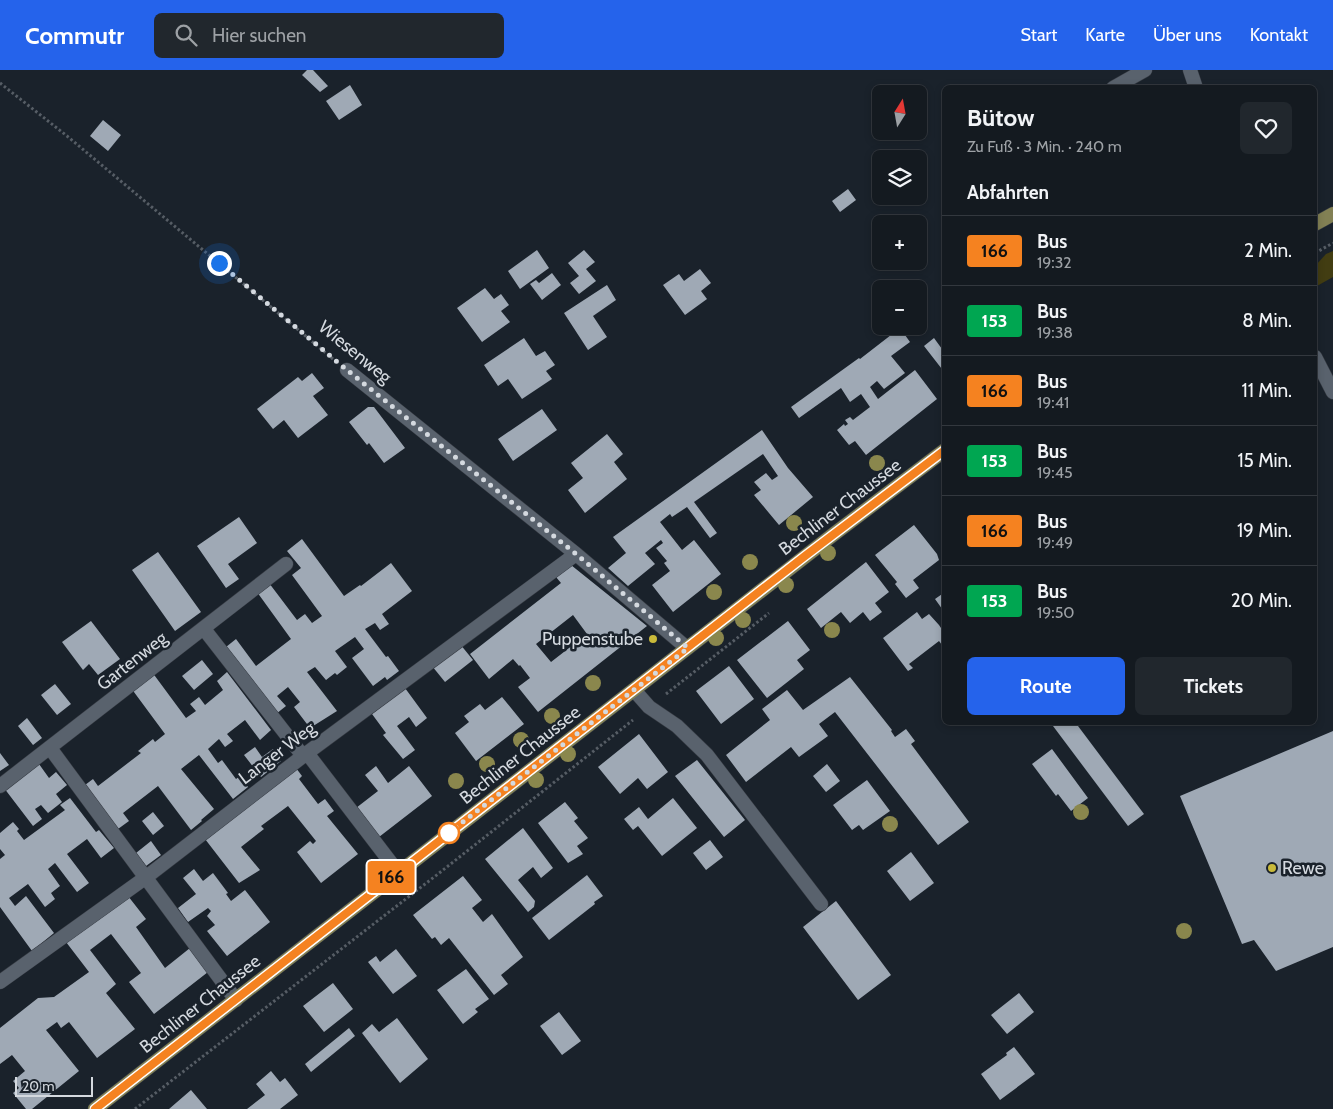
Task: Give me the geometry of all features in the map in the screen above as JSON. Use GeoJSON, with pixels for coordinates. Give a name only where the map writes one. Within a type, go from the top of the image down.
{"type":"FeatureCollection","features":[{"type":"Feature","properties":{"kind":"main road"},"geometry":{"type":"LineString","coordinates":[[1317,223],[1333,214]]}},
{"type":"Feature","properties":{"kind":"main road","name":"Bechliner Chaussee"},"geometry":{"type":"LineString","coordinates":[[95,1109],[398,872],[942,452]]}},
{"type":"Feature","properties":{"kind":"street"},"geometry":{"type":"LineString","coordinates":[[1118,85],[1145,70]]}},
{"type":"Feature","properties":{"kind":"street"},"geometry":{"type":"LineString","coordinates":[[1190,70],[1195,85]]}},
{"type":"Feature","properties":{"kind":"street"},"geometry":{"type":"LineString","coordinates":[[1317,361],[1333,392]]}},
{"type":"Feature","properties":{"kind":"street","name":"Wiesenweg"},"geometry":{"type":"LineString","coordinates":[[347,370],[576,554],[688,648]]}},
{"type":"Feature","properties":{"kind":"street","name":"Langer Weg"},"geometry":{"type":"LineString","coordinates":[[0,982],[145,878],[305,755],[576,554]]}},
{"type":"Feature","properties":{"kind":"street","name":"Gartenweg"},"geometry":{"type":"LineString","coordinates":[[0,786],[286,564]]}},
{"type":"Feature","properties":{"kind":"street"},"geometry":{"type":"LineString","coordinates":[[204,629],[398,872]]}},
{"type":"Feature","properties":{"kind":"street"},"geometry":{"type":"LineString","coordinates":[[634,690],[649,707],[677,726],[707,756],[821,904]]}},
{"type":"Feature","properties":{"kind":"street"},"geometry":{"type":"LineString","coordinates":[[50,748],[236,1000]]}},
{"type":"Feature","properties":{"kind":"path","name":"Wiesenweg"},"geometry":{"type":"LineString","coordinates":[[0,83],[67,136],[347,370]]}},
{"type":"Feature","properties":{"kind":"path"},"geometry":{"type":"LineString","coordinates":[[1317,252],[1333,243]]}},
{"type":"Feature","properties":{"kind":"path"},"geometry":{"type":"LineString","coordinates":[[135,1109],[438,874],[776,607]]}},
{"type":"Feature","properties":{"kind":"shaded area"},"geometry":{"type":"Polygon","coordinates":[[[1333,251],[1333,277],[1317,286],[1317,264],[1326,254],[1333,251]]]}},
{"type":"Feature","properties":{"kind":"building"},"geometry":{"type":"Polygon","coordinates":[[[307,70],[313,70],[328,86],[320,92],[302,75],[307,70]]]}},
{"type":"Feature","properties":{"kind":"building"},"geometry":{"type":"Polygon","coordinates":[[[350,85],[362,105],[339,120],[326,101],[350,85]]]}},
{"type":"Feature","properties":{"kind":"building"},"geometry":{"type":"Polygon","coordinates":[[[103,120],[121,135],[108,151],[90,136],[103,120]]]}},
{"type":"Feature","properties":{"kind":"building"},"geometry":{"type":"Polygon","coordinates":[[[848,189],[856,200],[840,212],[832,201],[848,189]]]}},
{"type":"Feature","properties":{"kind":"building"},"geometry":{"type":"Polygon","coordinates":[[[537,250],[549,268],[520,289],[508,271],[537,250]]]}},
{"type":"Feature","properties":{"kind":"building"},"geometry":{"type":"Polygon","coordinates":[[[584,250],[595,262],[586,269],[596,281],[579,294],[570,283],[579,276],[568,263],[584,250]]]}},
{"type":"Feature","properties":{"kind":"building"},"geometry":{"type":"Polygon","coordinates":[[[700,269],[711,283],[701,291],[707,299],[685,315],[663,285],[679,274],[684,281],[700,269]]]}},
{"type":"Feature","properties":{"kind":"building"},"geometry":{"type":"Polygon","coordinates":[[[552,273],[561,285],[542,300],[530,284],[536,280],[539,283],[552,273]]]}},
{"type":"Feature","properties":{"kind":"building"},"geometry":{"type":"Polygon","coordinates":[[[607,285],[616,300],[593,316],[607,337],[588,350],[564,313],[607,285]]]}},
{"type":"Feature","properties":{"kind":"building"},"geometry":{"type":"Polygon","coordinates":[[[485,288],[494,299],[501,294],[509,305],[501,311],[510,322],[482,342],[457,308],[485,288]]]}},
{"type":"Feature","properties":{"kind":"building"},"geometry":{"type":"Polygon","coordinates":[[[891,335],[905,335],[910,342],[891,356],[905,373],[884,389],[877,381],[870,387],[878,399],[915,370],[937,399],[866,455],[855,441],[849,445],[837,430],[844,424],[845,426],[848,424],[845,420],[850,417],[853,420],[870,407],[861,394],[850,402],[841,388],[799,418],[791,407],[891,335]]]}},
{"type":"Feature","properties":{"kind":"building"},"geometry":{"type":"Polygon","coordinates":[[[524,338],[536,356],[545,351],[555,365],[546,371],[552,379],[522,399],[508,379],[498,386],[484,365],[524,338]]]}},
{"type":"Feature","properties":{"kind":"building"},"geometry":{"type":"Polygon","coordinates":[[[934,338],[942,349],[942,369],[924,346],[934,338]]]}},
{"type":"Feature","properties":{"kind":"building"},"geometry":{"type":"Polygon","coordinates":[[[312,373],[324,388],[313,396],[328,415],[298,438],[284,420],[273,429],[257,409],[298,377],[302,381],[312,373]]]}},
{"type":"Feature","properties":{"kind":"building"},"geometry":{"type":"Polygon","coordinates":[[[368,407],[374,407],[405,448],[384,463],[369,443],[367,445],[349,422],[368,407]]]}},
{"type":"Feature","properties":{"kind":"building"},"geometry":{"type":"Polygon","coordinates":[[[542,409],[557,430],[513,461],[498,439],[542,409]]]}},
{"type":"Feature","properties":{"kind":"building"},"geometry":{"type":"Polygon","coordinates":[[[762,430],[788,468],[813,497],[779,525],[754,495],[761,490],[754,482],[766,473],[772,480],[778,476],[763,454],[694,502],[717,533],[710,538],[687,507],[672,517],[670,514],[660,522],[682,550],[694,540],[721,574],[673,612],[652,585],[670,571],[664,563],[667,561],[656,548],[663,543],[661,540],[645,553],[655,564],[628,586],[608,568],[626,553],[613,537],[762,430]]]}},
{"type":"Feature","properties":{"kind":"building"},"geometry":{"type":"Polygon","coordinates":[[[607,434],[623,454],[614,462],[627,479],[585,513],[568,490],[583,478],[571,463],[607,434]]]}},
{"type":"Feature","properties":{"kind":"building"},"geometry":{"type":"Polygon","coordinates":[[[239,517],[257,543],[228,564],[239,579],[226,588],[197,546],[239,517]]]}},
{"type":"Feature","properties":{"kind":"building"},"geometry":{"type":"Polygon","coordinates":[[[914,525],[937,554],[939,560],[913,580],[919,588],[906,598],[895,584],[897,582],[875,555],[914,525]]]}},
{"type":"Feature","properties":{"kind":"building"},"geometry":{"type":"Polygon","coordinates":[[[302,539],[344,596],[361,586],[391,563],[412,591],[382,614],[389,624],[380,630],[375,623],[365,629],[399,671],[387,680],[385,677],[373,686],[352,658],[364,649],[355,637],[335,651],[347,667],[337,675],[335,673],[326,680],[315,667],[307,672],[337,711],[310,728],[294,707],[300,702],[288,687],[277,696],[286,706],[276,714],[226,647],[236,639],[256,666],[291,639],[257,592],[269,583],[297,620],[305,614],[312,623],[322,616],[292,575],[301,568],[287,551],[302,539]]]}},
{"type":"Feature","properties":{"kind":"building"},"geometry":{"type":"Polygon","coordinates":[[[158,552],[201,612],[175,631],[132,570],[158,552]]]}},
{"type":"Feature","properties":{"kind":"building"},"geometry":{"type":"Polygon","coordinates":[[[866,562],[889,592],[875,603],[882,612],[870,621],[863,612],[850,623],[841,612],[821,628],[807,609],[866,562]]]}},
{"type":"Feature","properties":{"kind":"building"},"geometry":{"type":"Polygon","coordinates":[[[571,565],[647,626],[538,712],[518,687],[530,678],[513,659],[489,679],[470,654],[561,583],[556,577],[571,565]],[[573,615],[536,644],[551,662],[587,634],[573,615]]]}},
{"type":"Feature","properties":{"kind":"building"},"geometry":{"type":"Polygon","coordinates":[[[942,594],[942,609],[935,599],[942,594]]]}},
{"type":"Feature","properties":{"kind":"building"},"geometry":{"type":"Polygon","coordinates":[[[917,612],[922,619],[929,614],[942,630],[942,645],[939,641],[909,664],[913,668],[908,671],[883,638],[917,612]]]}},
{"type":"Feature","properties":{"kind":"building"},"geometry":{"type":"Polygon","coordinates":[[[91,621],[120,659],[98,675],[89,664],[83,670],[62,642],[91,621]]]}},
{"type":"Feature","properties":{"kind":"building"},"geometry":{"type":"Polygon","coordinates":[[[788,621],[810,650],[797,660],[804,669],[767,698],[737,660],[788,621]]]}},
{"type":"Feature","properties":{"kind":"building"},"geometry":{"type":"Polygon","coordinates":[[[460,644],[473,660],[445,682],[432,666],[460,644]]]}},
{"type":"Feature","properties":{"kind":"building"},"geometry":{"type":"Polygon","coordinates":[[[202,660],[213,674],[194,690],[182,676],[202,660]]]}},
{"type":"Feature","properties":{"kind":"building"},"geometry":{"type":"Polygon","coordinates":[[[729,666],[754,699],[721,724],[696,691],[729,666]]]}},
{"type":"Feature","properties":{"kind":"building"},"geometry":{"type":"Polygon","coordinates":[[[152,672],[186,718],[196,711],[190,704],[199,697],[205,705],[223,690],[217,681],[227,672],[271,730],[260,740],[245,720],[227,734],[233,741],[225,747],[219,739],[208,749],[218,763],[222,760],[236,779],[240,776],[248,787],[233,799],[199,755],[181,769],[214,809],[191,830],[158,786],[123,813],[129,821],[118,829],[85,785],[93,779],[98,786],[141,753],[138,751],[153,739],[155,742],[165,734],[131,688],[152,672]]]}},
{"type":"Feature","properties":{"kind":"building"},"geometry":{"type":"Polygon","coordinates":[[[850,677],[892,730],[895,737],[906,729],[915,741],[911,744],[969,822],[938,845],[835,712],[819,724],[828,736],[799,757],[791,747],[746,782],[726,755],[770,720],[762,709],[787,690],[803,710],[850,677]]]}},
{"type":"Feature","properties":{"kind":"building"},"geometry":{"type":"Polygon","coordinates":[[[55,684],[71,704],[57,715],[41,695],[55,684]]]}},
{"type":"Feature","properties":{"kind":"building"},"geometry":{"type":"Polygon","coordinates":[[[405,688],[427,718],[416,727],[409,717],[397,726],[415,750],[403,759],[383,735],[386,733],[372,714],[405,688]]]}},
{"type":"Feature","properties":{"kind":"building"},"geometry":{"type":"Polygon","coordinates":[[[502,697],[524,724],[476,761],[455,733],[469,722],[464,716],[480,704],[485,710],[502,697]]]}},
{"type":"Feature","properties":{"kind":"building"},"geometry":{"type":"Polygon","coordinates":[[[27,718],[42,738],[33,745],[18,726],[27,718]]]}},
{"type":"Feature","properties":{"kind":"building"},"geometry":{"type":"Polygon","coordinates":[[[1052,725],[1077,725],[1144,814],[1128,826],[1052,725]]]}},
{"type":"Feature","properties":{"kind":"building","name":"Rewe"},"geometry":{"type":"Polygon","coordinates":[[[1333,731],[1333,947],[1276,971],[1254,940],[1242,944],[1180,796],[1333,731]]]}},
{"type":"Feature","properties":{"kind":"building"},"geometry":{"type":"Polygon","coordinates":[[[639,734],[668,772],[647,789],[638,778],[620,794],[598,767],[639,734]]]}},
{"type":"Feature","properties":{"kind":"building"},"geometry":{"type":"Polygon","coordinates":[[[255,747],[262,757],[273,749],[281,761],[261,777],[244,755],[255,747]]]}},
{"type":"Feature","properties":{"kind":"building"},"geometry":{"type":"Polygon","coordinates":[[[1052,749],[1088,798],[1071,811],[1058,794],[1056,796],[1032,764],[1052,749]]]}},
{"type":"Feature","properties":{"kind":"building"},"geometry":{"type":"Polygon","coordinates":[[[0,753],[9,765],[0,771],[0,753]]]}},
{"type":"Feature","properties":{"kind":"building"},"geometry":{"type":"Polygon","coordinates":[[[697,760],[745,820],[724,837],[675,776],[697,760]]]}},
{"type":"Feature","properties":{"kind":"building"},"geometry":{"type":"Polygon","coordinates":[[[39,764],[49,778],[56,772],[67,785],[56,794],[62,802],[48,813],[41,805],[35,809],[42,819],[33,826],[4,788],[39,764]]]}},
{"type":"Feature","properties":{"kind":"building"},"geometry":{"type":"Polygon","coordinates":[[[827,764],[840,781],[826,792],[813,776],[827,764]]]}},
{"type":"Feature","properties":{"kind":"building"},"geometry":{"type":"Polygon","coordinates":[[[376,766],[388,783],[409,766],[432,796],[379,837],[356,808],[378,791],[365,775],[376,766]]]}},
{"type":"Feature","properties":{"kind":"building"},"geometry":{"type":"Polygon","coordinates":[[[296,768],[302,776],[299,779],[318,804],[325,799],[334,811],[327,816],[358,854],[321,883],[297,852],[310,841],[313,844],[316,841],[288,806],[261,826],[264,829],[241,847],[260,870],[239,883],[205,839],[296,768]]]}},
{"type":"Feature","properties":{"kind":"building"},"geometry":{"type":"Polygon","coordinates":[[[867,780],[890,811],[863,830],[859,825],[852,830],[833,805],[867,780]]]}},
{"type":"Feature","properties":{"kind":"building"},"geometry":{"type":"Polygon","coordinates":[[[70,798],[96,832],[99,830],[114,848],[101,858],[87,839],[67,854],[89,883],[77,892],[55,863],[48,869],[60,886],[51,893],[55,899],[45,907],[28,884],[9,898],[15,906],[26,896],[54,933],[32,951],[0,907],[0,859],[5,855],[0,849],[0,833],[13,822],[24,840],[65,810],[60,805],[70,798]]]}},
{"type":"Feature","properties":{"kind":"building"},"geometry":{"type":"Polygon","coordinates":[[[673,798],[697,828],[662,856],[638,826],[633,830],[624,819],[639,807],[648,819],[673,798]]]}},
{"type":"Feature","properties":{"kind":"building"},"geometry":{"type":"Polygon","coordinates":[[[565,802],[578,818],[574,821],[588,838],[577,846],[583,854],[568,863],[538,823],[565,802]]]}},
{"type":"Feature","properties":{"kind":"building"},"geometry":{"type":"Polygon","coordinates":[[[153,812],[164,826],[153,835],[142,821],[153,812]]]}},
{"type":"Feature","properties":{"kind":"building"},"geometry":{"type":"Polygon","coordinates":[[[523,828],[553,868],[541,878],[533,867],[518,880],[535,901],[534,907],[528,912],[485,859],[523,828]]]}},
{"type":"Feature","properties":{"kind":"building"},"geometry":{"type":"Polygon","coordinates":[[[710,840],[723,857],[706,870],[693,853],[710,840]]]}},
{"type":"Feature","properties":{"kind":"building"},"geometry":{"type":"Polygon","coordinates":[[[151,841],[161,855],[146,866],[136,853],[151,841]]]}},
{"type":"Feature","properties":{"kind":"building"},"geometry":{"type":"Polygon","coordinates":[[[911,852],[934,883],[910,901],[887,871],[911,852]]]}},
{"type":"Feature","properties":{"kind":"building"},"geometry":{"type":"Polygon","coordinates":[[[194,869],[203,881],[213,873],[228,893],[226,894],[231,901],[245,890],[270,922],[227,956],[207,931],[215,925],[207,916],[211,911],[208,908],[188,922],[178,908],[196,894],[183,878],[194,869]]]}},
{"type":"Feature","properties":{"kind":"building"},"geometry":{"type":"Polygon","coordinates":[[[587,875],[603,896],[549,940],[532,918],[587,875]]]}},
{"type":"Feature","properties":{"kind":"building"},"geometry":{"type":"Polygon","coordinates":[[[463,876],[482,900],[472,908],[483,922],[492,914],[523,957],[501,975],[508,984],[494,995],[449,938],[441,945],[435,937],[432,939],[413,915],[463,876]]]}},
{"type":"Feature","properties":{"kind":"building"},"geometry":{"type":"Polygon","coordinates":[[[128,896],[146,919],[136,927],[165,968],[190,948],[208,972],[154,1014],[129,982],[141,973],[111,934],[90,950],[116,984],[106,993],[135,1029],[97,1058],[69,1022],[61,1028],[57,1022],[46,1030],[79,1071],[32,1109],[26,1109],[13,1093],[19,1088],[13,1081],[25,1071],[12,1055],[0,1064],[0,1028],[38,998],[54,997],[89,972],[66,942],[128,896]]]}},
{"type":"Feature","properties":{"kind":"building"},"geometry":{"type":"Polygon","coordinates":[[[836,901],[891,975],[858,1000],[803,927],[836,901]]]}},
{"type":"Feature","properties":{"kind":"building"},"geometry":{"type":"Polygon","coordinates":[[[396,949],[417,976],[393,994],[368,962],[376,956],[380,962],[396,949]]]}},
{"type":"Feature","properties":{"kind":"building"},"geometry":{"type":"Polygon","coordinates":[[[466,969],[489,999],[475,1009],[478,1012],[463,1024],[437,990],[466,969]]]}},
{"type":"Feature","properties":{"kind":"building"},"geometry":{"type":"Polygon","coordinates":[[[333,983],[353,1009],[324,1032],[303,1006],[333,983]]]}},
{"type":"Feature","properties":{"kind":"building"},"geometry":{"type":"Polygon","coordinates":[[[1019,993],[1034,1012],[1007,1034],[991,1015],[1019,993]]]}},
{"type":"Feature","properties":{"kind":"building"},"geometry":{"type":"Polygon","coordinates":[[[559,1012],[581,1041],[562,1055],[540,1026],[559,1012]]]}},
{"type":"Feature","properties":{"kind":"building"},"geometry":{"type":"Polygon","coordinates":[[[397,1018],[428,1059],[400,1083],[362,1033],[372,1024],[379,1032],[397,1018]]]}},
{"type":"Feature","properties":{"kind":"building"},"geometry":{"type":"Polygon","coordinates":[[[349,1028],[355,1036],[311,1072],[305,1064],[349,1028]]]}},
{"type":"Feature","properties":{"kind":"building"},"geometry":{"type":"Polygon","coordinates":[[[1014,1047],[1035,1074],[1000,1100],[981,1074],[1007,1055],[1006,1053],[1014,1047]]]}},
{"type":"Feature","properties":{"kind":"building"},"geometry":{"type":"Polygon","coordinates":[[[271,1071],[280,1082],[285,1078],[298,1095],[280,1109],[247,1109],[265,1095],[256,1084],[271,1071]]]}},
{"type":"Feature","properties":{"kind":"building"},"geometry":{"type":"Polygon","coordinates":[[[191,1090],[207,1109],[169,1109],[191,1090]]]}},
{"type":"Feature","properties":{"kind":"bus line","name":"166"},"geometry":{"type":"LineString","coordinates":[[95,1109],[805,556],[942,452]]}},
{"type":"Feature","properties":{"kind":"place","name":"Puppenstube"},"geometry":{"type":"Point","coordinates":[653,639]}},
{"type":"Feature","properties":{"kind":"place","name":"Rewe"},"geometry":{"type":"Point","coordinates":[1272,868]}},
{"type":"Feature","properties":{"kind":"route"},"geometry":{"type":"LineString","coordinates":[[219,263],[347,370],[576,554],[688,648],[442,838],[449,833]]}}]}
